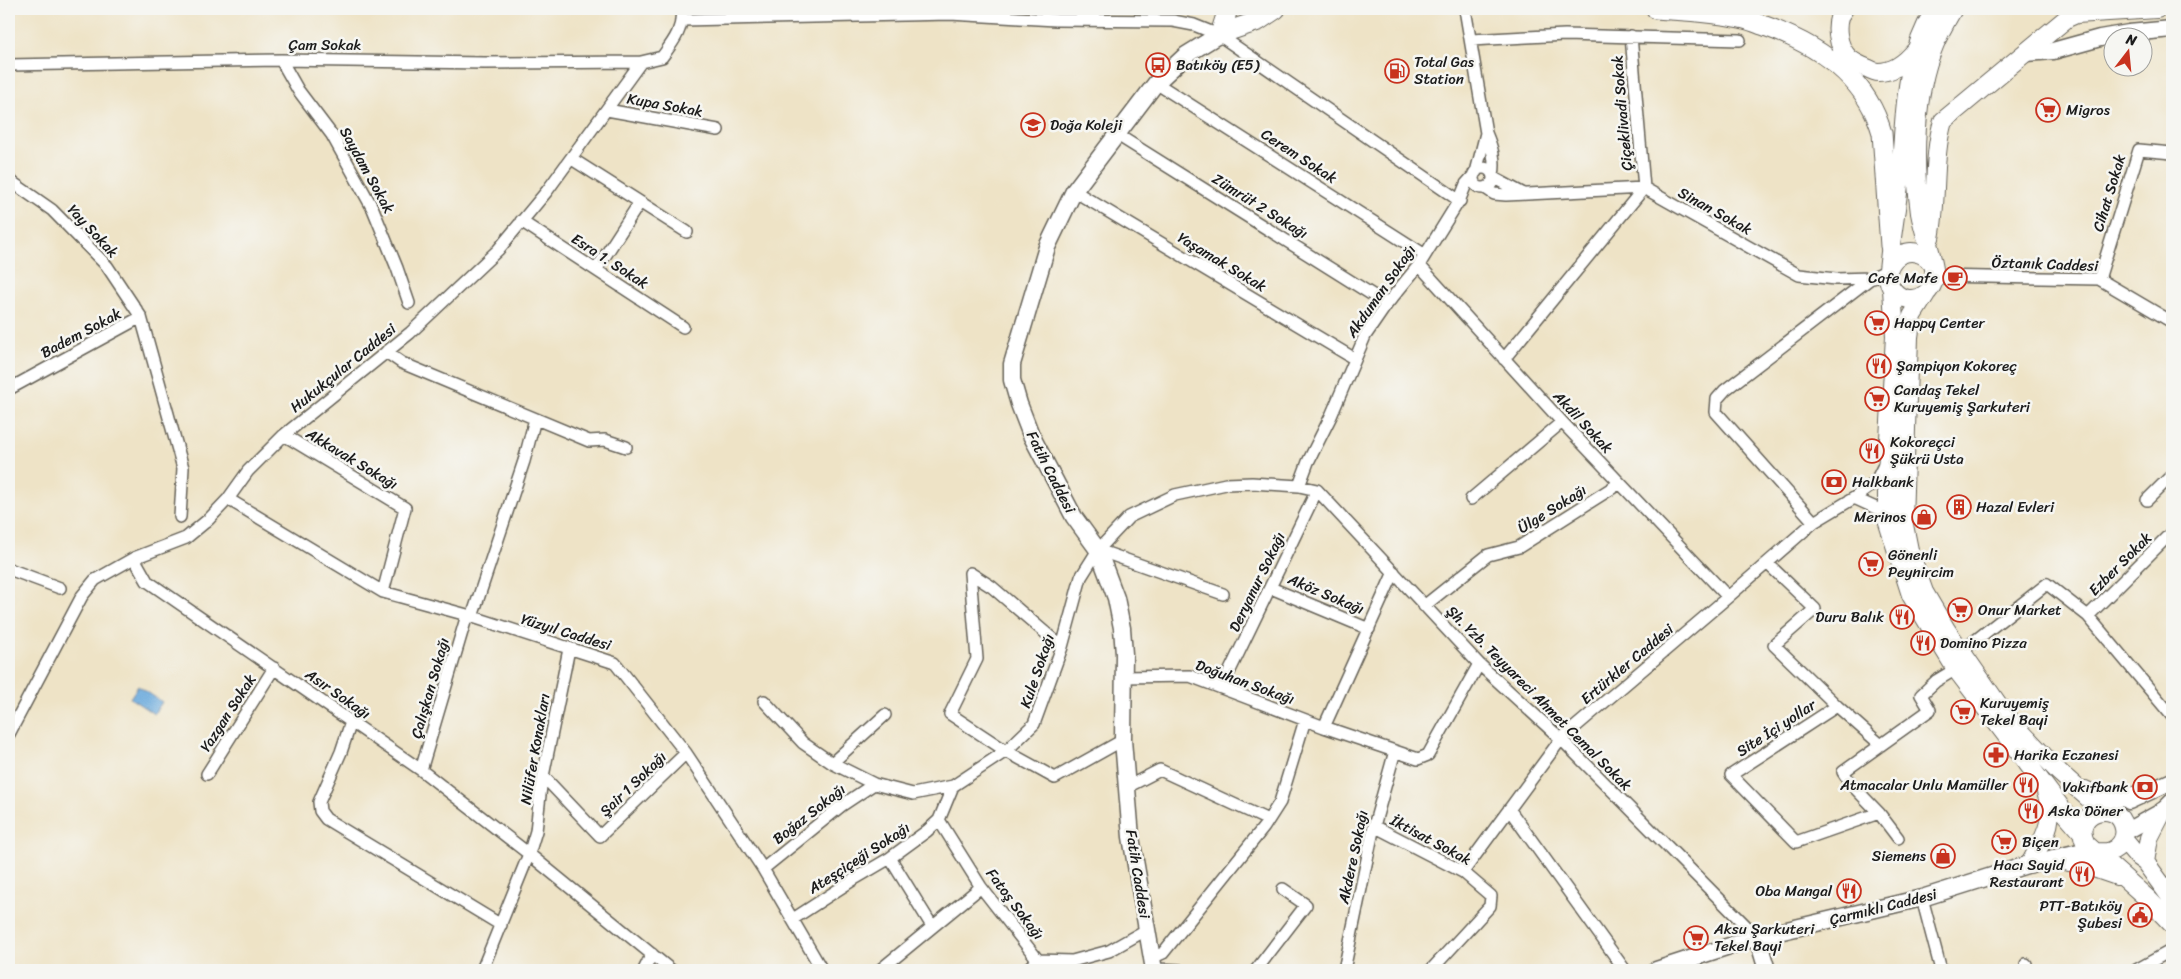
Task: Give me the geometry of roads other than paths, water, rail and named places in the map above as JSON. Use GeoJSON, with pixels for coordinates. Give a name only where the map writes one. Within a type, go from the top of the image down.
{"type":"FeatureCollection","features":[{"type":"Feature","properties":{"kind":"highway"},"geometry":{"type":"LineString","coordinates":[[1220,34],[1228,9]]}},
{"type":"Feature","properties":{"kind":"highway"},"geometry":{"type":"LineString","coordinates":[[1220,34],[1258,21],[1276,9]]}},
{"type":"Feature","properties":{"kind":"highway"},"geometry":{"type":"LineString","coordinates":[[1656,9],[1741,18],[1812,46],[1843,70],[1869,102],[1878,118],[1882,133],[1890,246]]}},
{"type":"Feature","properties":{"kind":"main road"},"geometry":{"type":"LineString","coordinates":[[1844,9],[1838,26],[1838,37],[1849,58],[1859,65],[1877,72],[1892,69],[1907,61],[1915,51]]}},
{"type":"Feature","properties":{"kind":"main road"},"geometry":{"type":"LineString","coordinates":[[1931,262],[1938,138],[1943,121],[2055,27],[2073,15],[2157,9]]}},
{"type":"Feature","properties":{"kind":"main road"},"geometry":{"type":"LineString","coordinates":[[1942,13],[1921,34],[1915,51],[1906,93],[1900,176],[1887,277],[1892,289],[1895,336],[1888,520],[1910,595],[1956,669],[2088,843],[2172,924]]}},
{"type":"Feature","properties":{"kind":"main road"},"geometry":{"type":"LineString","coordinates":[[1942,13],[1927,64],[1917,137],[1917,178],[1920,213],[1934,283],[1912,316],[1909,337],[1903,520],[1909,550],[1924,592],[1947,631],[2006,716],[2066,778],[2106,811],[2121,819],[2124,836],[2138,858],[2145,862],[2172,899]]}},
{"type":"Feature","properties":{"kind":"main road"},"geometry":{"type":"LineString","coordinates":[[2026,52],[2053,51],[2100,38],[2129,33],[2172,30]]}},
{"type":"Feature","properties":{"kind":"main road","name":"Fatih Caddesi"},"geometry":{"type":"LineString","coordinates":[[1153,966],[1131,837],[1123,740],[1124,654],[1116,598],[1098,550],[1074,517],[1031,435],[1012,380],[1012,364],[1047,247],[1074,191],[1156,82],[1186,55],[1220,34]]}},
{"type":"Feature","properties":{"kind":"main road"},"geometry":{"type":"LineString","coordinates":[[1888,270],[1896,257],[1911,251],[1926,256],[1931,262]]}},
{"type":"Feature","properties":{"kind":"main road"},"geometry":{"type":"LineString","coordinates":[[1892,289],[1897,294],[1911,299],[1926,294]]}},
{"type":"Feature","properties":{"kind":"main road"},"geometry":{"type":"LineString","coordinates":[[2066,778],[2088,792],[2102,797],[2121,798],[2140,795]]}},
{"type":"Feature","properties":{"kind":"main road"},"geometry":{"type":"LineString","coordinates":[[2088,843],[2083,825],[2091,815],[2106,811],[2172,781]]}},
{"type":"Feature","properties":{"kind":"main road"},"geometry":{"type":"LineString","coordinates":[[2030,864],[2046,834],[2050,819],[2051,807],[2042,782]]}},
{"type":"Feature","properties":{"kind":"main road"},"geometry":{"type":"LineString","coordinates":[[2030,864],[2088,843],[2110,852],[2116,849],[2124,836],[2168,807]]}},
{"type":"Feature","properties":{"kind":"main road"},"geometry":{"type":"LineString","coordinates":[[2145,862],[2149,838],[2168,807]]}},
{"type":"Feature","properties":{"kind":"main road","name":"Çarmıklı Caddesi"},"geometry":{"type":"LineString","coordinates":[[1656,970],[1757,937],[1922,898],[2030,864],[2053,859],[2088,843]]}},
{"type":"Feature","properties":{"kind":"main road"},"geometry":{"type":"LineString","coordinates":[[2053,859],[2084,865],[2126,879]]}},
{"type":"Feature","properties":{"kind":"main road"},"geometry":{"type":"LineString","coordinates":[[1757,937],[1767,970]]}},
{"type":"Feature","properties":{"kind":"street"},"geometry":{"type":"LineString","coordinates":[[1465,9],[1486,134],[1492,148],[1495,165],[1491,185],[1484,188]]}},
{"type":"Feature","properties":{"kind":"street"},"geometry":{"type":"LineString","coordinates":[[641,62],[662,57],[676,39],[682,14],[950,11],[1056,20],[1173,21],[1194,25],[1220,34],[1460,200]]}},
{"type":"Feature","properties":{"kind":"street"},"geometry":{"type":"LineString","coordinates":[[1471,40],[1565,35],[1740,40]]}},
{"type":"Feature","properties":{"kind":"street","name":"Çiçeklivadi Sokak"},"geometry":{"type":"LineString","coordinates":[[1631,36],[1644,188]]}},
{"type":"Feature","properties":{"kind":"street","name":"Çam Sokak"},"geometry":{"type":"LineString","coordinates":[[9,64],[281,60],[641,62]]}},
{"type":"Feature","properties":{"kind":"street","name":"Saydam Sokak"},"geometry":{"type":"LineString","coordinates":[[281,60],[298,90],[332,135],[373,209],[409,303]]}},
{"type":"Feature","properties":{"kind":"street","name":"Hukukçular Caddesi"},"geometry":{"type":"LineString","coordinates":[[9,734],[82,596],[95,580],[134,558],[186,538],[209,519],[228,499],[248,471],[284,435],[410,333],[498,250],[547,191],[641,62]]}},
{"type":"Feature","properties":{"kind":"street","name":"Cerem Sokak"},"geometry":{"type":"LineString","coordinates":[[1156,82],[1422,260]]}},
{"type":"Feature","properties":{"kind":"street","name":"Kupa Sokak"},"geometry":{"type":"LineString","coordinates":[[607,110],[718,130]]}},
{"type":"Feature","properties":{"kind":"street","name":"Zümrüt 2 Sokağı"},"geometry":{"type":"LineString","coordinates":[[1116,134],[1387,304]]}},
{"type":"Feature","properties":{"kind":"street","name":"Akduman Sokağı"},"geometry":{"type":"LineString","coordinates":[[1299,486],[1365,336],[1387,304],[1422,260],[1460,200],[1466,184],[1475,174],[1486,134]]}},
{"type":"Feature","properties":{"kind":"street","name":"Cihat Sokak"},"geometry":{"type":"LineString","coordinates":[[2099,278],[2138,150],[2172,153]]}},
{"type":"Feature","properties":{"kind":"street"},"geometry":{"type":"LineString","coordinates":[[572,158],[688,232]]}},
{"type":"Feature","properties":{"kind":"street"},"geometry":{"type":"LineString","coordinates":[[1522,193],[1493,176],[1485,168],[1475,174],[1476,185],[1494,194],[1522,193],[1644,188]]}},
{"type":"Feature","properties":{"kind":"street","name":"Yay Sokak"},"geometry":{"type":"LineString","coordinates":[[9,180],[52,210],[100,259],[141,317],[183,468],[180,517]]}},
{"type":"Feature","properties":{"kind":"street","name":"Akduman Sokağı"},"geometry":{"type":"LineString","coordinates":[[1460,200],[1484,188]]}},
{"type":"Feature","properties":{"kind":"street"},"geometry":{"type":"LineString","coordinates":[[1504,358],[1644,188]]}},
{"type":"Feature","properties":{"kind":"street","name":"Sinan Sokak"},"geometry":{"type":"LineString","coordinates":[[1644,188],[1799,275],[1836,279],[1871,278],[1888,270]]}},
{"type":"Feature","properties":{"kind":"street","name":"Yaşamak Sokak"},"geometry":{"type":"LineString","coordinates":[[1074,191],[1354,359]]}},
{"type":"Feature","properties":{"kind":"street"},"geometry":{"type":"LineString","coordinates":[[596,270],[640,202]]}},
{"type":"Feature","properties":{"kind":"street","name":"Esra 1. Sokak"},"geometry":{"type":"LineString","coordinates":[[521,220],[683,327]]}},
{"type":"Feature","properties":{"kind":"street","name":"Akdil Sokak"},"geometry":{"type":"LineString","coordinates":[[1422,260],[1504,358],[1728,598]]}},
{"type":"Feature","properties":{"kind":"street","name":"Öztanık Caddesi"},"geometry":{"type":"LineString","coordinates":[[1931,262],[2099,278],[2172,322]]}},
{"type":"Feature","properties":{"kind":"street"},"geometry":{"type":"LineString","coordinates":[[1814,522],[1716,412],[1717,399],[1725,390],[1871,278],[1892,289]]}},
{"type":"Feature","properties":{"kind":"street","name":"Badem Sokak"},"geometry":{"type":"LineString","coordinates":[[9,389],[141,317]]}},
{"type":"Feature","properties":{"kind":"street"},"geometry":{"type":"LineString","coordinates":[[386,352],[402,363],[589,441],[605,440],[626,447]]}},
{"type":"Feature","properties":{"kind":"street","name":"Çalışkan Sokağı"},"geometry":{"type":"LineString","coordinates":[[421,770],[470,616],[524,461],[535,419]]}},
{"type":"Feature","properties":{"kind":"street"},"geometry":{"type":"LineString","coordinates":[[1471,499],[1562,422]]}},
{"type":"Feature","properties":{"kind":"street","name":"Akkavak Sokağı"},"geometry":{"type":"LineString","coordinates":[[284,435],[405,508],[382,592]]}},
{"type":"Feature","properties":{"kind":"street","name":"Ertürkler Caddesi"},"geometry":{"type":"LineString","coordinates":[[1463,872],[1561,740],[1814,522],[1875,483],[1889,455]]}},
{"type":"Feature","properties":{"kind":"street"},"geometry":{"type":"LineString","coordinates":[[2147,500],[2172,475]]}},
{"type":"Feature","properties":{"kind":"street","name":"Kule Sokağı"},"geometry":{"type":"LineString","coordinates":[[764,701],[803,743],[832,763],[874,784],[913,794],[953,786],[1006,751],[1034,724],[1062,647],[1081,577],[1098,550],[1129,517],[1176,495],[1226,484],[1252,483],[1299,486]]}},
{"type":"Feature","properties":{"kind":"street","name":"Ülge Sokağı"},"geometry":{"type":"LineString","coordinates":[[1424,606],[1488,555],[1519,547],[1620,483]]}},
{"type":"Feature","properties":{"kind":"street"},"geometry":{"type":"LineString","coordinates":[[1299,486],[1317,490]]}},
{"type":"Feature","properties":{"kind":"street","name":"Şh. Yzb. Teyyareci Ahmet Cemal Sokak"},"geometry":{"type":"LineString","coordinates":[[1317,490],[1479,664],[1561,740],[1757,937]]}},
{"type":"Feature","properties":{"kind":"street","name":"Deryanur Sokağı"},"geometry":{"type":"LineString","coordinates":[[1222,687],[1317,490]]}},
{"type":"Feature","properties":{"kind":"street"},"geometry":{"type":"LineString","coordinates":[[1854,498],[1878,509],[1888,520]]}},
{"type":"Feature","properties":{"kind":"street","name":"Yüzyıl Caddesi"},"geometry":{"type":"LineString","coordinates":[[228,499],[382,592],[470,616],[615,663],[686,753],[763,869],[822,970]]}},
{"type":"Feature","properties":{"kind":"street","name":"Ezber Sokak"},"geometry":{"type":"LineString","coordinates":[[2088,616],[2172,532]]}},
{"type":"Feature","properties":{"kind":"street"},"geometry":{"type":"LineString","coordinates":[[1098,550],[1223,594]]}},
{"type":"Feature","properties":{"kind":"street","name":"Asır Sokağı"},"geometry":{"type":"LineString","coordinates":[[134,558],[147,581],[421,770],[529,854],[671,970]]}},
{"type":"Feature","properties":{"kind":"street","name":"Site İçi yollar"},"geometry":{"type":"LineString","coordinates":[[1767,563],[1815,608],[1774,645],[1837,706],[1881,745]]}},
{"type":"Feature","properties":{"kind":"street"},"geometry":{"type":"LineString","coordinates":[[9,569],[60,588]]}},
{"type":"Feature","properties":{"kind":"street"},"geometry":{"type":"LineString","coordinates":[[1324,727],[1394,572]]}},
{"type":"Feature","properties":{"kind":"street"},"geometry":{"type":"LineString","coordinates":[[1062,647],[992,587],[970,573],[977,659],[950,714],[1006,751],[1055,778],[1123,740]]}},
{"type":"Feature","properties":{"kind":"street"},"geometry":{"type":"LineString","coordinates":[[1962,651],[2048,584],[2088,616],[2172,716]]}},
{"type":"Feature","properties":{"kind":"street","name":"Aköz Sokağı"},"geometry":{"type":"LineString","coordinates":[[1271,588],[1369,629]]}},
{"type":"Feature","properties":{"kind":"street","name":"Nilüfer Konakları"},"geometry":{"type":"LineString","coordinates":[[487,969],[501,925],[529,854],[540,809],[543,776],[569,649]]}},
{"type":"Feature","properties":{"kind":"street","name":"Doğuhan Sokağı"},"geometry":{"type":"LineString","coordinates":[[1123,677],[1190,676],[1324,727],[1418,759],[1428,755],[1479,664]]}},
{"type":"Feature","properties":{"kind":"street","name":"Yazgan Sokak"},"geometry":{"type":"LineString","coordinates":[[206,774],[274,668]]}},
{"type":"Feature","properties":{"kind":"street"},"geometry":{"type":"LineString","coordinates":[[1898,838],[1877,810],[1851,784],[1843,772],[1930,710],[1921,695],[1936,681],[1956,669]]}},
{"type":"Feature","properties":{"kind":"street","name":"Site İçi yollar"},"geometry":{"type":"LineString","coordinates":[[1837,706],[1731,776],[1796,842],[1877,810]]}},
{"type":"Feature","properties":{"kind":"street"},"geometry":{"type":"LineString","coordinates":[[832,763],[885,715]]}},
{"type":"Feature","properties":{"kind":"street"},"geometry":{"type":"LineString","coordinates":[[1179,970],[1153,966],[1268,820],[1280,802],[1305,720]]}},
{"type":"Feature","properties":{"kind":"street"},"geometry":{"type":"LineString","coordinates":[[351,722],[342,752],[320,798],[318,807],[323,817],[501,925]]}},
{"type":"Feature","properties":{"kind":"street","name":"Akdere Sokağı"},"geometry":{"type":"LineString","coordinates":[[1344,970],[1374,826],[1395,751]]}},
{"type":"Feature","properties":{"kind":"street","name":"Şair 1 Sokağı"},"geometry":{"type":"LineString","coordinates":[[543,776],[600,836],[686,753]]}},
{"type":"Feature","properties":{"kind":"street"},"geometry":{"type":"LineString","coordinates":[[1127,787],[1160,770],[1268,820]]}},
{"type":"Feature","properties":{"kind":"street","name":"Boğaz Sokağı"},"geometry":{"type":"LineString","coordinates":[[763,869],[841,806],[874,784]]}},
{"type":"Feature","properties":{"kind":"street"},"geometry":{"type":"LineString","coordinates":[[939,820],[953,786]]}},
{"type":"Feature","properties":{"kind":"street"},"geometry":{"type":"LineString","coordinates":[[1510,809],[1625,970]]}},
{"type":"Feature","properties":{"kind":"street","name":"Ateşçiçeği Sokağı"},"geometry":{"type":"LineString","coordinates":[[793,919],[890,858],[939,820]]}},
{"type":"Feature","properties":{"kind":"street","name":"Fatoş Sokağı"},"geometry":{"type":"LineString","coordinates":[[939,820],[981,887],[1038,960],[1052,965],[1072,961],[1109,950],[1146,930]]}},
{"type":"Feature","properties":{"kind":"street","name":"İktisat Sokak"},"geometry":{"type":"LineString","coordinates":[[1374,826],[1463,872],[1491,896],[1490,906],[1431,970]]}},
{"type":"Feature","properties":{"kind":"street"},"geometry":{"type":"LineString","coordinates":[[890,858],[932,926]]}},
{"type":"Feature","properties":{"kind":"street"},"geometry":{"type":"LineString","coordinates":[[880,970],[981,887]]}},
{"type":"Feature","properties":{"kind":"street"},"geometry":{"type":"LineString","coordinates":[[1256,970],[1306,905],[1283,889]]}},
{"type":"Feature","properties":{"kind":"street"},"geometry":{"type":"LineString","coordinates":[[1922,898],[1941,970]]}},
{"type":"Feature","properties":{"kind":"street"},"geometry":{"type":"LineString","coordinates":[[2136,970],[2172,950]]}},
{"type":"Feature","properties":{"kind":"street"},"geometry":{"type":"LineString","coordinates":[[644,970],[652,954]]}},
{"type":"Feature","properties":{"kind":"street"},"geometry":{"type":"LineString","coordinates":[[1026,970],[1038,960]]}},
{"type":"Feature","properties":{"kind":"water"},"geometry":{"type":"Polygon","coordinates":[[[138,686],[162,702],[154,714],[130,698],[138,686]]]}},
{"type":"Feature","properties":{"kind":"place","name":"Batıköy (E5)"},"geometry":{"type":"Point","coordinates":[1158,65]}},
{"type":"Feature","properties":{"kind":"place","name":"Total Gas Station"},"geometry":{"type":"Point","coordinates":[1397,71]}},
{"type":"Feature","properties":{"kind":"place","name":"Migros"},"geometry":{"type":"Point","coordinates":[2048,110]}},
{"type":"Feature","properties":{"kind":"place","name":"Doğa Koleji"},"geometry":{"type":"Point","coordinates":[1033,125]}},
{"type":"Feature","properties":{"kind":"place","name":"Cafe Mafe"},"geometry":{"type":"Point","coordinates":[1955,278]}},
{"type":"Feature","properties":{"kind":"place","name":"Happy Center"},"geometry":{"type":"Point","coordinates":[1877,323]}},
{"type":"Feature","properties":{"kind":"place","name":"Şampiyon Kokoreç"},"geometry":{"type":"Point","coordinates":[1879,366]}},
{"type":"Feature","properties":{"kind":"place","name":"Candaş Tekel Kuruyemiş Şarkuteri"},"geometry":{"type":"Point","coordinates":[1877,399]}},
{"type":"Feature","properties":{"kind":"place","name":"Kokoreçci Şükrü Usta"},"geometry":{"type":"Point","coordinates":[1872,451]}},
{"type":"Feature","properties":{"kind":"place","name":"Halkbank"},"geometry":{"type":"Point","coordinates":[1834,482]}},
{"type":"Feature","properties":{"kind":"place","name":"Hazal Evleri"},"geometry":{"type":"Point","coordinates":[1959,507]}},
{"type":"Feature","properties":{"kind":"place","name":"Merinos"},"geometry":{"type":"Point","coordinates":[1924,517]}},
{"type":"Feature","properties":{"kind":"place","name":"Gönenli Peynircim"},"geometry":{"type":"Point","coordinates":[1871,564]}},
{"type":"Feature","properties":{"kind":"place","name":"Onur Market"},"geometry":{"type":"Point","coordinates":[1960,610]}},
{"type":"Feature","properties":{"kind":"place","name":"Duru Balık"},"geometry":{"type":"Point","coordinates":[1902,617]}},
{"type":"Feature","properties":{"kind":"place","name":"Domino Pizza"},"geometry":{"type":"Point","coordinates":[1923,643]}},
{"type":"Feature","properties":{"kind":"place","name":"Kuruyemiş Tekel Bayi"},"geometry":{"type":"Point","coordinates":[1963,712]}},
{"type":"Feature","properties":{"kind":"place","name":"Harika Eczanesi"},"geometry":{"type":"Point","coordinates":[1996,755]}},
{"type":"Feature","properties":{"kind":"place","name":"Atmacalar Unlu Mamüller"},"geometry":{"type":"Point","coordinates":[2026,785]}},
{"type":"Feature","properties":{"kind":"place","name":"Vakıfbank"},"geometry":{"type":"Point","coordinates":[2145,787]}},
{"type":"Feature","properties":{"kind":"place","name":"Aska Döner"},"geometry":{"type":"Point","coordinates":[2031,811]}},
{"type":"Feature","properties":{"kind":"place","name":"Biçen"},"geometry":{"type":"Point","coordinates":[2004,842]}},
{"type":"Feature","properties":{"kind":"place","name":"Siemens"},"geometry":{"type":"Point","coordinates":[1943,856]}},
{"type":"Feature","properties":{"kind":"place","name":"Hacı Sayid Restaurant"},"geometry":{"type":"Point","coordinates":[2082,874]}},
{"type":"Feature","properties":{"kind":"place","name":"Oba Mangal"},"geometry":{"type":"Point","coordinates":[1849,891]}},
{"type":"Feature","properties":{"kind":"place","name":"PTT-Batıköy Şubesi"},"geometry":{"type":"Point","coordinates":[2140,915]}},
{"type":"Feature","properties":{"kind":"place","name":"Aksu Şarkuteri Tekel Bayi"},"geometry":{"type":"Point","coordinates":[1696,938]}}]}
